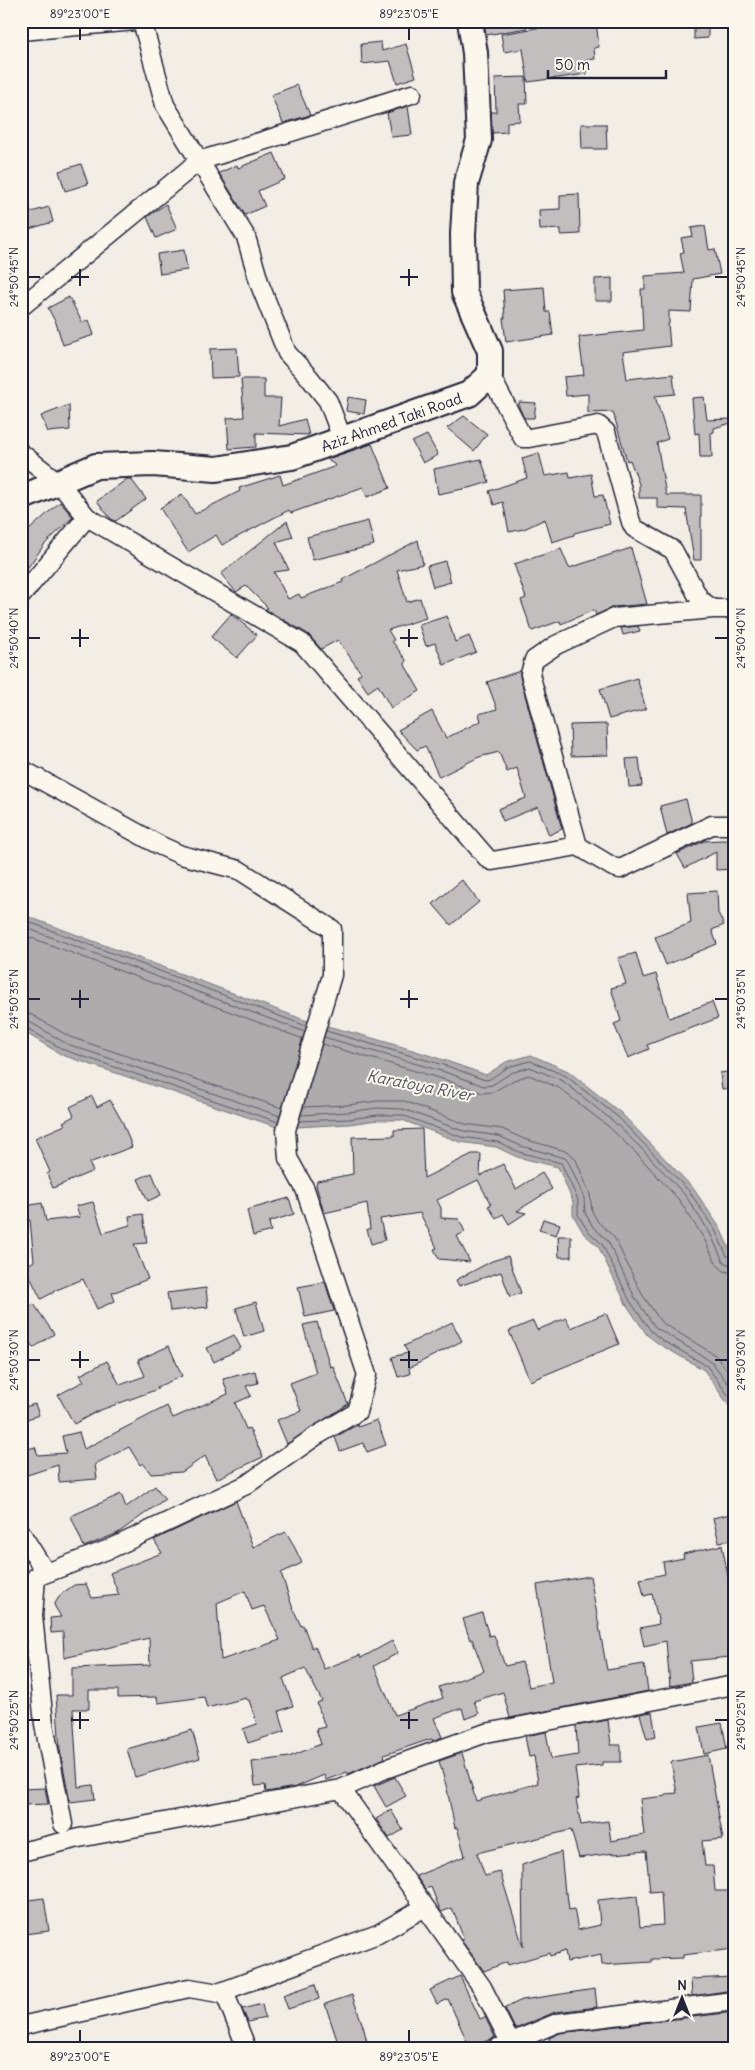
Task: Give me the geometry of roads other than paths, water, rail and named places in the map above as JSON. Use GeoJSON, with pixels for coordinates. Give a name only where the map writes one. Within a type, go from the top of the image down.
{"type":"FeatureCollection","features":[{"type":"Feature","properties":{"kind":"street"},"geometry":{"type":"LineString","coordinates":[[21,31],[135,21]]}},
{"type":"Feature","properties":{"kind":"street"},"geometry":{"type":"LineString","coordinates":[[142,21],[164,105],[246,237],[260,285],[287,353],[328,401],[342,438]]}},
{"type":"Feature","properties":{"kind":"street"},"geometry":{"type":"LineString","coordinates":[[470,21],[475,53],[479,140],[466,183],[463,234],[464,292],[490,351],[490,375],[523,438],[598,425],[606,432],[634,528],[673,550],[700,600],[713,609]]}},
{"type":"Feature","properties":{"kind":"street"},"geometry":{"type":"LineString","coordinates":[[21,307],[199,161],[412,94]]}},
{"type":"Feature","properties":{"kind":"street","name":"Aziz Ahmed Taki Road"},"geometry":{"type":"LineString","coordinates":[[21,498],[96,466],[153,464],[216,469],[292,457],[469,394],[490,375]]}},
{"type":"Feature","properties":{"kind":"street"},"geometry":{"type":"LineString","coordinates":[[21,452],[58,482],[87,517],[302,643],[488,859],[492,860],[578,846],[613,867],[620,868],[712,825],[734,825]]}},
{"type":"Feature","properties":{"kind":"street"},"geometry":{"type":"LineString","coordinates":[[21,596],[87,517]]}},
{"type":"Feature","properties":{"kind":"street"},"geometry":{"type":"LineString","coordinates":[[578,846],[530,674],[534,660],[556,645],[614,618],[713,609],[734,609]]}},
{"type":"Feature","properties":{"kind":"street"},"geometry":{"type":"LineString","coordinates":[[21,769],[159,845],[181,855],[239,870],[332,928],[332,974],[286,1130],[288,1158],[305,1188],[367,1375],[356,1412],[316,1436],[246,1485],[112,1548],[36,1577],[33,1616],[44,1724],[63,1824]]}},
{"type":"Feature","properties":{"kind":"street"},"geometry":{"type":"LineString","coordinates":[[21,1533],[46,1573]]}},
{"type":"Feature","properties":{"kind":"street"},"geometry":{"type":"LineString","coordinates":[[21,1852],[80,1838],[341,1789],[385,1768],[486,1733],[734,1685]]}},
{"type":"Feature","properties":{"kind":"street"},"geometry":{"type":"LineString","coordinates":[[341,1789],[482,1987],[503,2046],[557,2023],[734,2001]]}},
{"type":"Feature","properties":{"kind":"street"},"geometry":{"type":"LineString","coordinates":[[218,1993],[378,1934],[426,1907]]}},
{"type":"Feature","properties":{"kind":"street"},"geometry":{"type":"LineString","coordinates":[[21,2026],[189,1988],[226,1994],[247,2049]]}},
{"type":"Feature","properties":{"kind":"water","name":"Karatoya River"},"geometry":{"type":"Polygon","coordinates":[[[21,914],[310,1022],[399,1046],[486,1075],[506,1062],[531,1055],[568,1071],[621,1113],[693,1188],[720,1228],[734,1259],[734,1413],[704,1370],[647,1335],[626,1304],[598,1246],[584,1234],[573,1215],[573,1202],[558,1167],[517,1157],[496,1147],[460,1142],[402,1120],[378,1120],[349,1124],[280,1128],[62,1055],[21,1030],[21,914]]]}}]}
